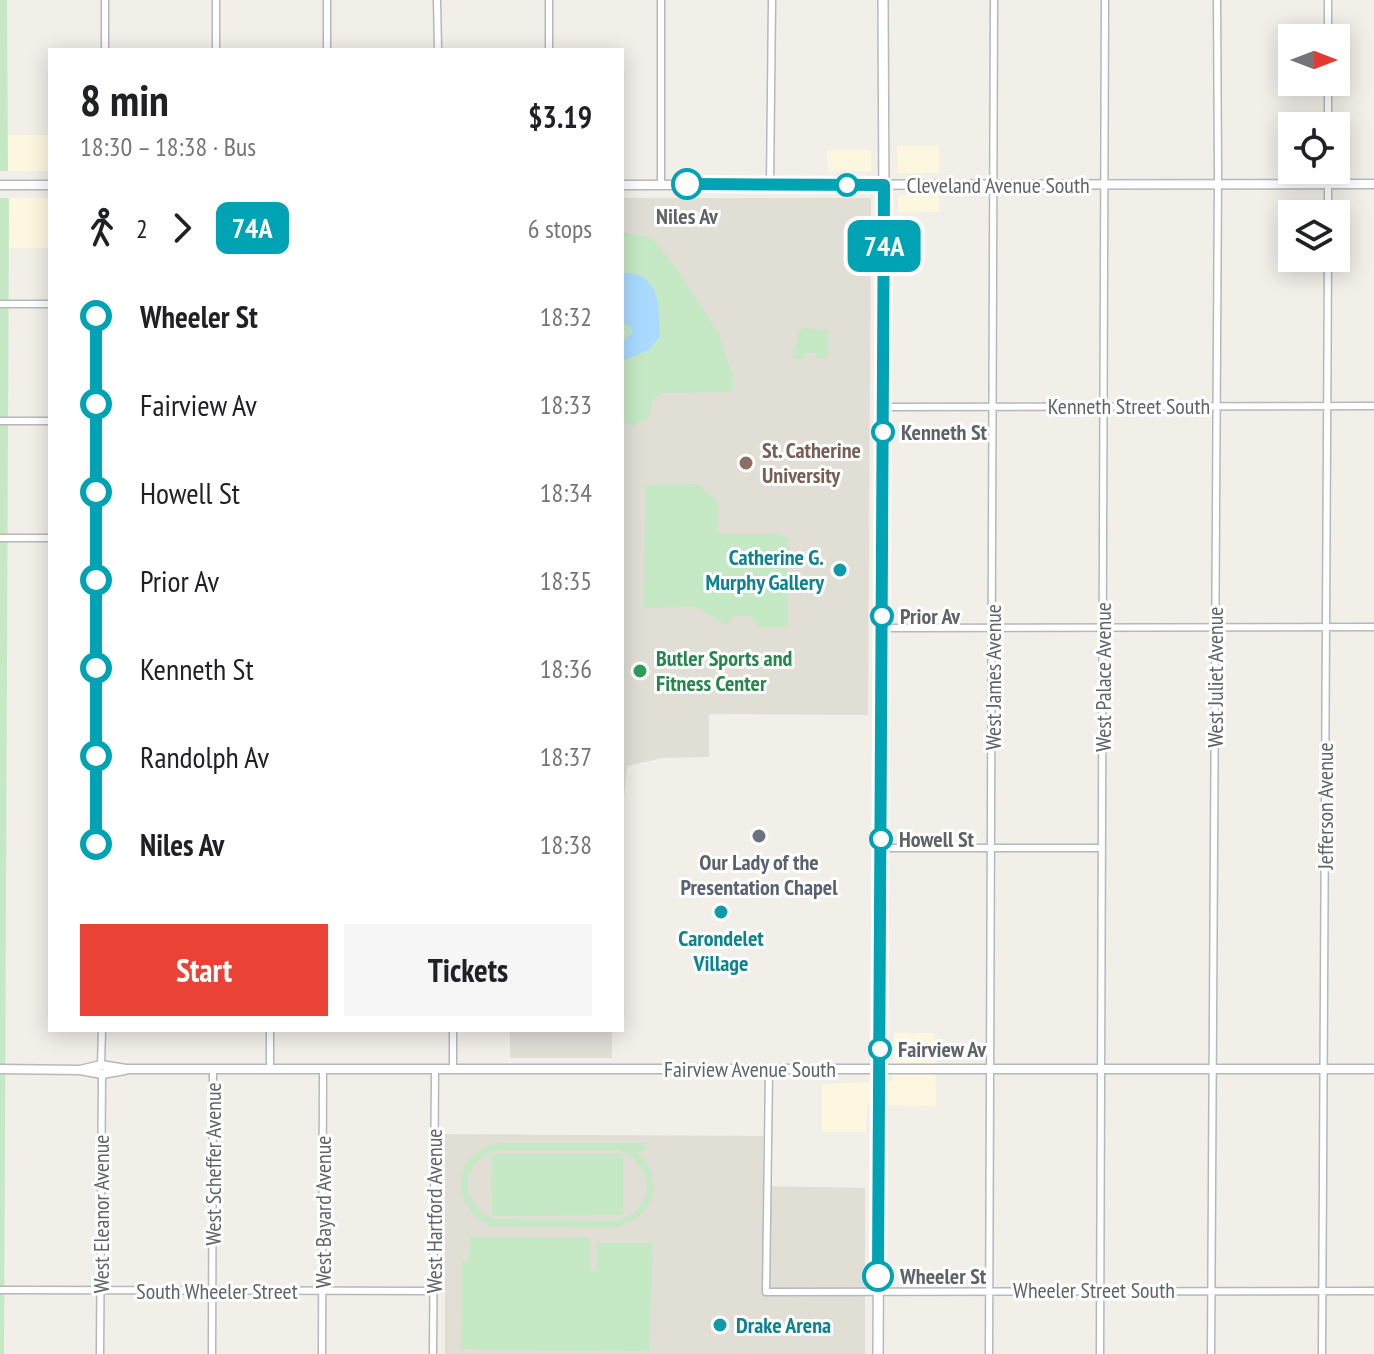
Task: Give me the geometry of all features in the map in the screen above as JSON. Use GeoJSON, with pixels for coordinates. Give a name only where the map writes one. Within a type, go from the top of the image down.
{"type":"FeatureCollection","features":[{"type":"Feature","properties":{"kind":"main road"},"geometry":{"type":"LineString","coordinates":[[878,1354],[883,0]]}},
{"type":"Feature","properties":{"kind":"street"},"geometry":{"type":"LineString","coordinates":[[105,0],[105,48]]}},
{"type":"Feature","properties":{"kind":"street"},"geometry":{"type":"LineString","coordinates":[[216,0],[216,48]]}},
{"type":"Feature","properties":{"kind":"street"},"geometry":{"type":"LineString","coordinates":[[327,0],[327,48]]}},
{"type":"Feature","properties":{"kind":"street"},"geometry":{"type":"LineString","coordinates":[[437,0],[438,48]]}},
{"type":"Feature","properties":{"kind":"street"},"geometry":{"type":"LineString","coordinates":[[549,0],[549,48]]}},
{"type":"Feature","properties":{"kind":"street"},"geometry":{"type":"LineString","coordinates":[[661,0],[661,184]]}},
{"type":"Feature","properties":{"kind":"street"},"geometry":{"type":"LineString","coordinates":[[770,185],[772,0]]}},
{"type":"Feature","properties":{"kind":"street","name":"West James Avenue"},"geometry":{"type":"LineString","coordinates":[[989,1354],[994,0]]}},
{"type":"Feature","properties":{"kind":"street","name":"West Palace Avenue"},"geometry":{"type":"LineString","coordinates":[[1100,1354],[1105,0]]}},
{"type":"Feature","properties":{"kind":"street","name":"West Juliet Avenue"},"geometry":{"type":"LineString","coordinates":[[1211,1354],[1217,0]]}},
{"type":"Feature","properties":{"kind":"street"},"geometry":{"type":"LineString","coordinates":[[1328,0],[1328,24]]}},
{"type":"Feature","properties":{"kind":"street","name":"Cleveland Avenue South"},"geometry":{"type":"LineString","coordinates":[[624,185],[1374,184]]}},
{"type":"Feature","properties":{"kind":"street"},"geometry":{"type":"LineString","coordinates":[[0,185],[48,185]]}},
{"type":"Feature","properties":{"kind":"street"},"geometry":{"type":"LineString","coordinates":[[1328,185],[1328,200]]}},
{"type":"Feature","properties":{"kind":"street","name":"Jefferson Avenue"},"geometry":{"type":"LineString","coordinates":[[1322,1354],[1328,272]]}},
{"type":"Feature","properties":{"kind":"street"},"geometry":{"type":"LineString","coordinates":[[0,304],[48,304]]}},
{"type":"Feature","properties":{"kind":"street","name":"Kenneth Street South"},"geometry":{"type":"LineString","coordinates":[[883,407],[1374,406]]}},
{"type":"Feature","properties":{"kind":"street"},"geometry":{"type":"LineString","coordinates":[[0,421],[48,421]]}},
{"type":"Feature","properties":{"kind":"street"},"geometry":{"type":"LineString","coordinates":[[0,538],[48,538]]}},
{"type":"Feature","properties":{"kind":"street"},"geometry":{"type":"LineString","coordinates":[[882,628],[1374,627]]}},
{"type":"Feature","properties":{"kind":"street"},"geometry":{"type":"LineString","coordinates":[[881,848],[1102,848]]}},
{"type":"Feature","properties":{"kind":"street","name":"West Eleanor Avenue"},"geometry":{"type":"LineString","coordinates":[[100,1354],[102,1032]]}},
{"type":"Feature","properties":{"kind":"street"},"geometry":{"type":"LineString","coordinates":[[270,1032],[270,1069]]}},
{"type":"Feature","properties":{"kind":"street"},"geometry":{"type":"LineString","coordinates":[[453,1032],[453,1068]]}},
{"type":"Feature","properties":{"kind":"street","name":"Fairview Avenue South"},"geometry":{"type":"LineString","coordinates":[[0,1069],[1374,1069]]}},
{"type":"Feature","properties":{"kind":"street","name":"West Scheffer Avenue"},"geometry":{"type":"LineString","coordinates":[[212,1354],[213,1069]]}},
{"type":"Feature","properties":{"kind":"street","name":"West Hartford Avenue"},"geometry":{"type":"LineString","coordinates":[[433,1354],[435,1069]]}},
{"type":"Feature","properties":{"kind":"street","name":"West Bayard Avenue"},"geometry":{"type":"LineString","coordinates":[[322,1354],[323,1070]]}},
{"type":"Feature","properties":{"kind":"street","name":"Wheeler Street South"},"geometry":{"type":"LineString","coordinates":[[769,1070],[766,1292],[1374,1291]]}},
{"type":"Feature","properties":{"kind":"street","name":"South Wheeler Street"},"geometry":{"type":"LineString","coordinates":[[0,1290],[434,1291]]}},
{"type":"Feature","properties":{"kind":"shaded area"},"geometry":{"type":"Polygon","coordinates":[[[8,135],[48,135],[48,171],[8,171],[8,135]]]}},
{"type":"Feature","properties":{"kind":"shaded area"},"geometry":{"type":"Polygon","coordinates":[[[897,146],[939,146],[939,173],[898,173],[897,146]]]}},
{"type":"Feature","properties":{"kind":"shaded area"},"geometry":{"type":"Polygon","coordinates":[[[827,150],[871,150],[871,171],[828,171],[827,150]]]}},
{"type":"Feature","properties":{"kind":"shaded area"},"geometry":{"type":"Polygon","coordinates":[[[898,195],[939,195],[939,212],[898,212],[898,195]]]}},
{"type":"Feature","properties":{"kind":"shaded area"},"geometry":{"type":"Polygon","coordinates":[[[9,198],[48,198],[48,248],[8,248],[9,198]]]}},
{"type":"Feature","properties":{"kind":"shaded area","name":"St. Catherine University"},"geometry":{"type":"Polygon","coordinates":[[[624,198],[871,198],[868,715],[709,714],[709,757],[663,758],[627,766],[624,798],[624,198]]]}},
{"type":"Feature","properties":{"kind":"shaded area"},"geometry":{"type":"Polygon","coordinates":[[[510,1032],[612,1032],[612,1058],[510,1058],[510,1032]]]}},
{"type":"Feature","properties":{"kind":"shaded area"},"geometry":{"type":"Polygon","coordinates":[[[894,1033],[935,1033],[936,1106],[867,1105],[866,1132],[822,1132],[822,1084],[893,1081],[894,1033]]]}},
{"type":"Feature","properties":{"kind":"shaded area"},"geometry":{"type":"Polygon","coordinates":[[[445,1134],[763,1136],[763,1186],[865,1188],[865,1354],[445,1354],[445,1134]]]}},
{"type":"Feature","properties":{"kind":"green space"},"geometry":{"type":"Polygon","coordinates":[[[0,0],[7,0],[8,171],[0,171],[0,0]]]}},
{"type":"Feature","properties":{"kind":"green space"},"geometry":{"type":"Polygon","coordinates":[[[0,198],[9,198],[4,1354],[0,1354],[0,198]]]}},
{"type":"Feature","properties":{"kind":"green space"},"geometry":{"type":"Polygon","coordinates":[[[624,232],[652,238],[674,265],[717,331],[733,375],[733,392],[661,393],[653,399],[649,417],[633,426],[624,423],[624,232]]]}},
{"type":"Feature","properties":{"kind":"green space"},"geometry":{"type":"Polygon","coordinates":[[[803,328],[828,330],[829,351],[824,358],[816,359],[816,353],[805,353],[804,359],[793,359],[797,333],[803,328]]]}},
{"type":"Feature","properties":{"kind":"green space"},"geometry":{"type":"Polygon","coordinates":[[[697,484],[717,500],[718,534],[780,534],[788,539],[788,627],[759,627],[750,616],[732,616],[727,625],[691,607],[644,608],[645,485],[697,484]]]}},
{"type":"Feature","properties":{"kind":"green space"},"geometry":{"type":"Polygon","coordinates":[[[502,1143],[645,1143],[646,1150],[636,1151],[652,1175],[652,1198],[638,1217],[612,1228],[490,1226],[467,1205],[461,1179],[473,1156],[502,1143]],[[503,1150],[478,1160],[471,1169],[468,1191],[480,1211],[492,1219],[618,1220],[638,1209],[647,1192],[640,1166],[617,1150],[503,1150]]]}},
{"type":"Feature","properties":{"kind":"green space"},"geometry":{"type":"Polygon","coordinates":[[[491,1154],[623,1154],[623,1215],[492,1216],[491,1154]]]}},
{"type":"Feature","properties":{"kind":"green space"},"geometry":{"type":"Polygon","coordinates":[[[470,1237],[590,1238],[590,1271],[597,1269],[597,1243],[653,1243],[649,1351],[461,1349],[462,1261],[469,1261],[470,1237]]]}},
{"type":"Feature","properties":{"kind":"water"},"geometry":{"type":"Polygon","coordinates":[[[624,273],[635,274],[651,285],[658,303],[660,336],[649,350],[624,360],[624,340],[632,333],[631,327],[624,323],[624,273]]]}},
{"type":"Feature","properties":{"kind":"bus line","name":"74A"},"geometry":{"type":"LineString","coordinates":[[687,184],[884,185],[878,1276]]}},
{"type":"Feature","properties":{"kind":"place","name":"Niles Av"},"geometry":{"type":"Point","coordinates":[687,184]}},
{"type":"Feature","properties":{"kind":"place","name":"Kenneth St"},"geometry":{"type":"Point","coordinates":[883,432]}},
{"type":"Feature","properties":{"kind":"place","name":"St. Catherine University"},"geometry":{"type":"Point","coordinates":[746,463]}},
{"type":"Feature","properties":{"kind":"place","name":"Catherine G. Murphy Gallery"},"geometry":{"type":"Point","coordinates":[840,570]}},
{"type":"Feature","properties":{"kind":"place","name":"Prior Av"},"geometry":{"type":"Point","coordinates":[882,616]}},
{"type":"Feature","properties":{"kind":"place","name":"Butler Sports and Fitness Center"},"geometry":{"type":"Point","coordinates":[640,671]}},
{"type":"Feature","properties":{"kind":"place","name":"Our Lady of the Presentation Chapel"},"geometry":{"type":"Point","coordinates":[759,836]}},
{"type":"Feature","properties":{"kind":"place","name":"Howell St"},"geometry":{"type":"Point","coordinates":[881,839]}},
{"type":"Feature","properties":{"kind":"place","name":"Carondelet Village"},"geometry":{"type":"Point","coordinates":[721,912]}},
{"type":"Feature","properties":{"kind":"place","name":"Fairview Av"},"geometry":{"type":"Point","coordinates":[880,1049]}},
{"type":"Feature","properties":{"kind":"place","name":"Wheeler St"},"geometry":{"type":"Point","coordinates":[878,1276]}},
{"type":"Feature","properties":{"kind":"place","name":"Drake Arena"},"geometry":{"type":"Point","coordinates":[720,1325]}}]}
